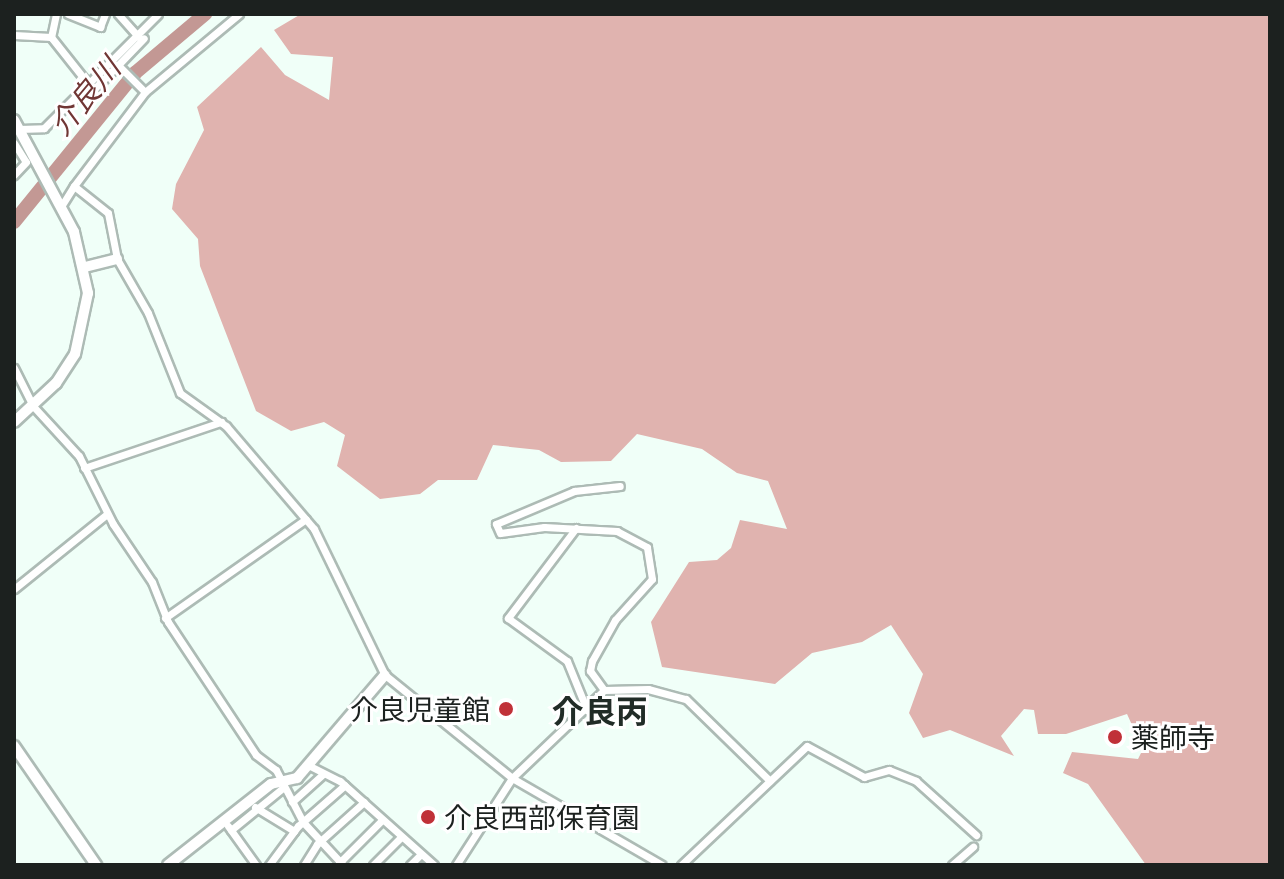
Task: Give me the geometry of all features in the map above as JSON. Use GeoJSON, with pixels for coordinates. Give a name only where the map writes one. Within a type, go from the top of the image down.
{"type":"FeatureCollection","features":[{"type":"Feature","properties":{"kind":"main road"},"geometry":{"type":"LineString","coordinates":[[14,422],[33,406],[75,354],[88,293],[85,267],[60,202],[16,124]]}},
{"type":"Feature","properties":{"kind":"main road"},"geometry":{"type":"LineString","coordinates":[[85,267],[117,259]]}},
{"type":"Feature","properties":{"kind":"main road"},"geometry":{"type":"LineString","coordinates":[[168,865],[228,826],[283,784],[297,778],[385,675]]}},
{"type":"Feature","properties":{"kind":"main road"},"geometry":{"type":"LineString","coordinates":[[14,746],[96,865]]}},
{"type":"Feature","properties":{"kind":"street"},"geometry":{"type":"LineString","coordinates":[[56,14],[51,37],[93,90],[120,68],[158,14]]}},
{"type":"Feature","properties":{"kind":"street"},"geometry":{"type":"LineString","coordinates":[[68,14],[100,27],[105,14]]}},
{"type":"Feature","properties":{"kind":"street"},"geometry":{"type":"LineString","coordinates":[[118,14],[139,37]]}},
{"type":"Feature","properties":{"kind":"street"},"geometry":{"type":"LineString","coordinates":[[60,202],[142,90],[239,14]]}},
{"type":"Feature","properties":{"kind":"street"},"geometry":{"type":"LineString","coordinates":[[16,124],[44,128],[86,83],[148,29]]}},
{"type":"Feature","properties":{"kind":"street"},"geometry":{"type":"LineString","coordinates":[[14,35],[51,37]]}},
{"type":"Feature","properties":{"kind":"street"},"geometry":{"type":"LineString","coordinates":[[120,68],[142,90]]}},
{"type":"Feature","properties":{"kind":"street"},"geometry":{"type":"LineString","coordinates":[[14,175],[26,162],[15,147]]}},
{"type":"Feature","properties":{"kind":"street"},"geometry":{"type":"LineString","coordinates":[[74,186],[108,213],[117,259],[148,313],[180,393],[221,422],[306,519],[342,577],[385,675],[512,778],[662,865]]}},
{"type":"Feature","properties":{"kind":"street"},"geometry":{"type":"LineString","coordinates":[[14,368],[33,406],[84,468],[107,514],[152,582],[165,618],[256,755],[283,784],[303,822],[341,864],[382,820]]}},
{"type":"Feature","properties":{"kind":"street"},"geometry":{"type":"LineString","coordinates":[[84,468],[221,422]]}},
{"type":"Feature","properties":{"kind":"street"},"geometry":{"type":"LineString","coordinates":[[604,690],[590,671],[592,661],[615,620],[646,590],[653,562],[631,535],[576,528],[500,533],[496,524],[574,491],[620,486]]}},
{"type":"Feature","properties":{"kind":"street"},"geometry":{"type":"LineString","coordinates":[[14,589],[107,514]]}},
{"type":"Feature","properties":{"kind":"street"},"geometry":{"type":"LineString","coordinates":[[165,618],[306,519]]}},
{"type":"Feature","properties":{"kind":"street"},"geometry":{"type":"LineString","coordinates":[[576,528],[508,618],[567,661],[587,710]]}},
{"type":"Feature","properties":{"kind":"street"},"geometry":{"type":"LineString","coordinates":[[456,865],[512,778],[587,710],[604,690],[648,689],[686,699],[770,781]]}},
{"type":"Feature","properties":{"kind":"street"},"geometry":{"type":"LineString","coordinates":[[681,865],[807,746],[864,777],[889,770],[916,781],[976,835]]}},
{"type":"Feature","properties":{"kind":"street"},"geometry":{"type":"LineString","coordinates":[[310,766],[345,785],[434,865]]}},
{"type":"Feature","properties":{"kind":"street"},"geometry":{"type":"LineString","coordinates":[[292,802],[323,774]]}},
{"type":"Feature","properties":{"kind":"street"},"geometry":{"type":"LineString","coordinates":[[269,865],[294,831],[345,785]]}},
{"type":"Feature","properties":{"kind":"street"},"geometry":{"type":"LineString","coordinates":[[304,865],[321,841],[364,802]]}},
{"type":"Feature","properties":{"kind":"street"},"geometry":{"type":"LineString","coordinates":[[254,805],[294,831]]}},
{"type":"Feature","properties":{"kind":"street"},"geometry":{"type":"LineString","coordinates":[[228,826],[256,865]]}},
{"type":"Feature","properties":{"kind":"street"},"geometry":{"type":"LineString","coordinates":[[373,865],[401,837]]}},
{"type":"Feature","properties":{"kind":"street"},"geometry":{"type":"LineString","coordinates":[[952,865],[973,847]]}},
{"type":"Feature","properties":{"kind":"street"},"geometry":{"type":"LineString","coordinates":[[410,865],[420,855]]}},
{"type":"Feature","properties":{"kind":"shaded area"},"geometry":{"type":"Polygon","coordinates":[[[301,14],[1270,14],[1270,865],[1146,865],[1088,784],[1063,773],[1072,752],[1138,759],[1143,749],[1127,714],[1066,734],[1038,734],[1034,710],[1024,709],[1001,736],[1014,756],[950,730],[923,738],[909,713],[923,674],[891,625],[862,642],[812,653],[775,684],[662,667],[651,622],[689,562],[717,560],[731,548],[740,520],[787,529],[768,481],[737,473],[702,449],[637,434],[611,461],[561,462],[539,450],[493,445],[477,480],[438,480],[420,494],[380,499],[337,466],[345,435],[324,422],[291,431],[256,411],[200,266],[198,239],[172,209],[176,184],[204,130],[197,107],[261,47],[285,75],[329,100],[333,57],[291,54],[274,30],[301,14]]]}},
{"type":"Feature","properties":{"kind":"waterway","name":"介良川"},"geometry":{"type":"LineString","coordinates":[[14,222],[135,73],[205,14]]}},
{"type":"Feature","properties":{"kind":"place","name":"介良児童館"},"geometry":{"type":"Point","coordinates":[506,709]}},
{"type":"Feature","properties":{"kind":"place","name":"薬師寺"},"geometry":{"type":"Point","coordinates":[1115,737]}},
{"type":"Feature","properties":{"kind":"place","name":"介良西部保育園"},"geometry":{"type":"Point","coordinates":[428,817]}},
{"type":"Feature","properties":{"kind":"district","name":"介良丙"},"geometry":{"type":"Point","coordinates":[600,711]}}]}
